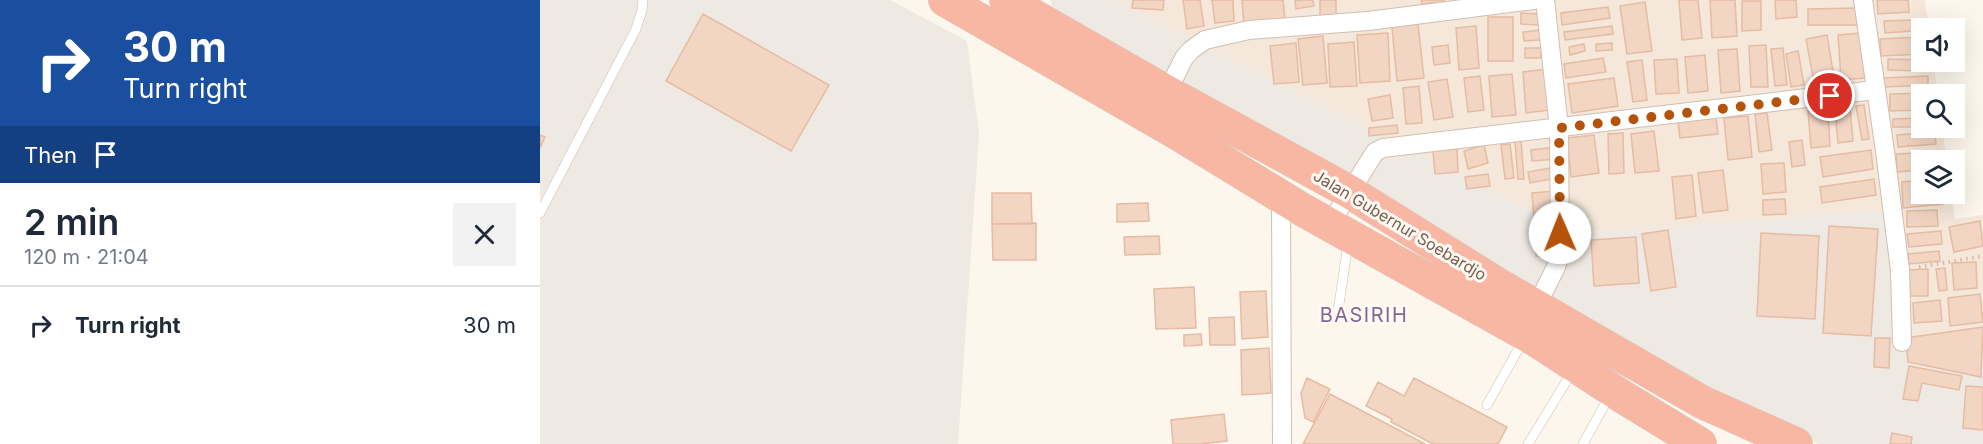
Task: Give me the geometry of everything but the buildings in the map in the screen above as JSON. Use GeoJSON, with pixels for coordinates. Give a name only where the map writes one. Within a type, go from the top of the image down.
{"type":"FeatureCollection","features":[{"type":"Feature","properties":{"kind":"highway","name":"Jalan Gubernur Soebardjo"},"geometry":{"type":"LineString","coordinates":[[945,0],[1340,230],[1702,402],[1796,444]]}},
{"type":"Feature","properties":{"kind":"highway","name":"Jalan Gubernur Soebardjo"},"geometry":{"type":"LineString","coordinates":[[1006,0],[1167,92],[1350,192],[1531,321],[1576,366],[1700,444]]}},
{"type":"Feature","properties":{"kind":"street"},"geometry":{"type":"LineString","coordinates":[[1167,92],[1184,58],[1205,40],[1249,30],[1368,21],[1534,0]]}},
{"type":"Feature","properties":{"kind":"street"},"geometry":{"type":"LineString","coordinates":[[1531,321],[1560,254],[1559,128],[1545,0]]}},
{"type":"Feature","properties":{"kind":"street"},"geometry":{"type":"LineString","coordinates":[[1863,0],[1900,270],[1902,342]]}},
{"type":"Feature","properties":{"kind":"street"},"geometry":{"type":"LineString","coordinates":[[1340,230],[1350,192],[1379,149],[1875,90]]}},
{"type":"Feature","properties":{"kind":"street"},"geometry":{"type":"LineString","coordinates":[[1281,197],[1282,444]]}},
{"type":"Feature","properties":{"kind":"lane"},"geometry":{"type":"LineString","coordinates":[[540,213],[636,29],[643,0]]}},
{"type":"Feature","properties":{"kind":"lane"},"geometry":{"type":"LineString","coordinates":[[1338,311],[1340,230]]}},
{"type":"Feature","properties":{"kind":"lane"},"geometry":{"type":"LineString","coordinates":[[1487,405],[1531,321]]}},
{"type":"Feature","properties":{"kind":"lane"},"geometry":{"type":"LineString","coordinates":[[1528,444],[1576,366]]}},
{"type":"Feature","properties":{"kind":"lane"},"geometry":{"type":"LineString","coordinates":[[1583,444],[1613,390]]}},
{"type":"Feature","properties":{"kind":"path"},"geometry":{"type":"LineString","coordinates":[[1900,270],[1983,256]]}},
{"type":"Feature","properties":{"kind":"shaded area"},"geometry":{"type":"Polygon","coordinates":[[[540,0],[890,0],[967,41],[979,134],[958,444],[540,444],[540,0]]]}},
{"type":"Feature","properties":{"kind":"shaded area"},"geometry":{"type":"Polygon","coordinates":[[[1051,0],[1112,0],[1577,233],[1893,210],[1908,347],[1983,339],[1983,444],[1819,444],[1738,405],[1053,16],[1051,0]]]}},
{"type":"Feature","properties":{"kind":"shaded area"},"geometry":{"type":"Polygon","coordinates":[[[1112,0],[1925,0],[1928,18],[1911,18],[1911,72],[1935,72],[1936,84],[1911,84],[1911,138],[1944,138],[1945,150],[1911,150],[1911,204],[1953,204],[1955,219],[1983,215],[1983,339],[1908,347],[1893,210],[1577,233],[1112,0]]]}},
{"type":"Feature","properties":{"kind":"district","name":"BASIRIH"},"geometry":{"type":"Point","coordinates":[1364,315]}},
{"type":"Feature","properties":{"kind":"route"},"geometry":{"type":"LineString","coordinates":[[1560,233],[1559,128],[1830,96]]}}]}
